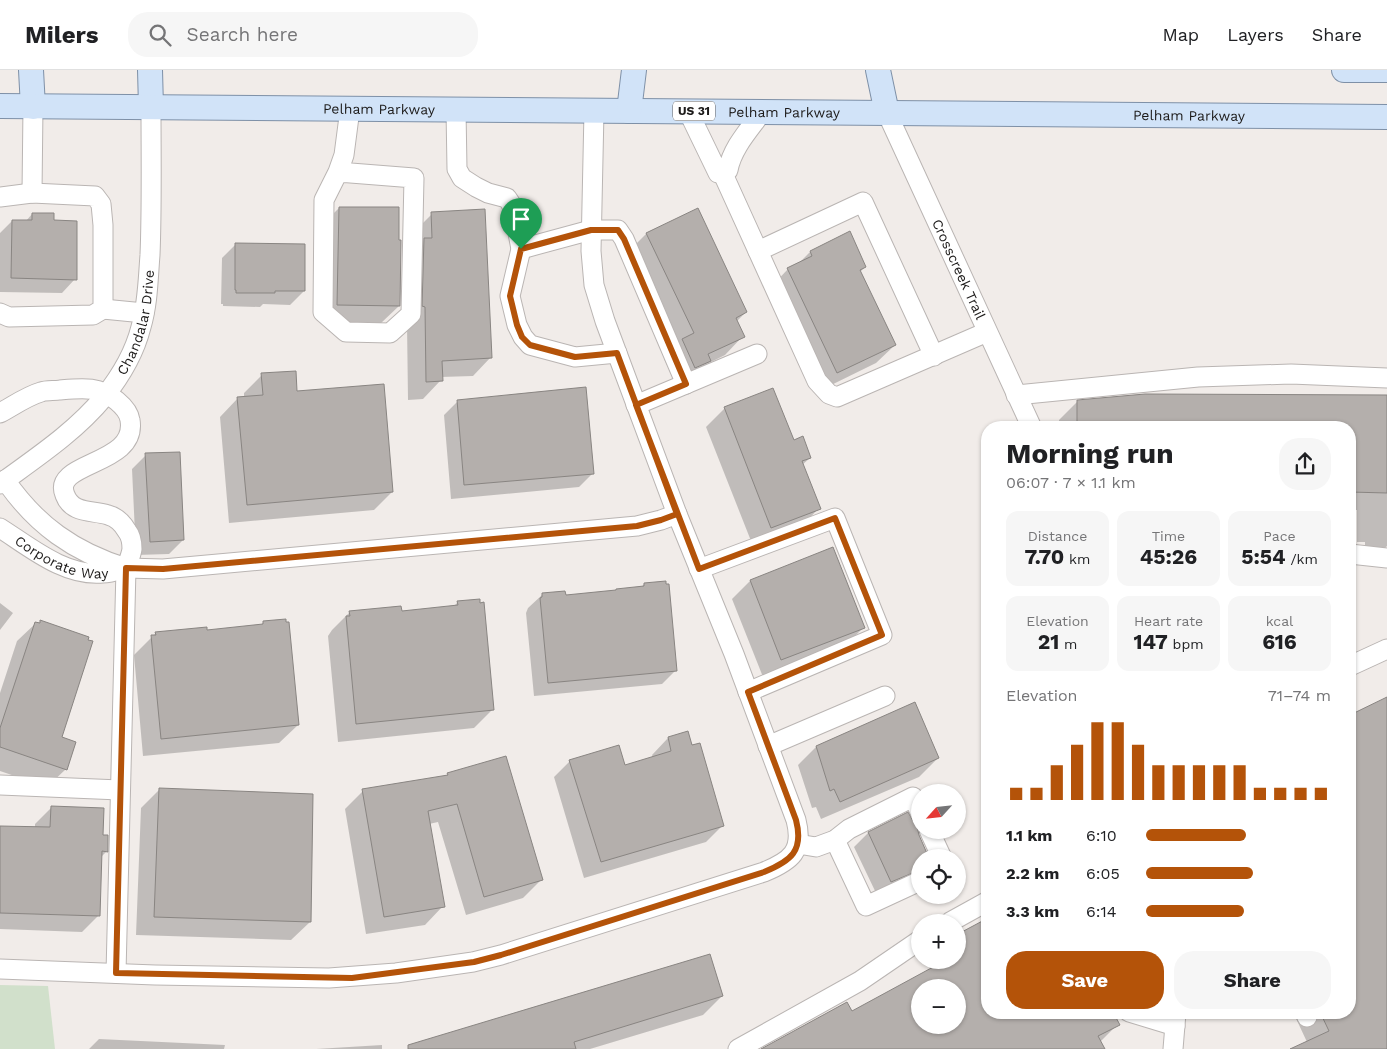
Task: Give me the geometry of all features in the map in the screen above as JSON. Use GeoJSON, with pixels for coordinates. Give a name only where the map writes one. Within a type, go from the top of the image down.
{"type":"FeatureCollection","features":[{"type":"Feature","properties":{"kind":"main road"},"geometry":{"type":"LineString","coordinates":[[31,70],[33,107]]}},
{"type":"Feature","properties":{"kind":"main road"},"geometry":{"type":"LineString","coordinates":[[150,70],[151,107]]}},
{"type":"Feature","properties":{"kind":"main road"},"geometry":{"type":"LineString","coordinates":[[629,111],[634,70]]}},
{"type":"Feature","properties":{"kind":"main road"},"geometry":{"type":"LineString","coordinates":[[878,70],[887,113]]}},
{"type":"Feature","properties":{"kind":"main road"},"geometry":{"type":"LineString","coordinates":[[1344,70],[1387,70]]}},
{"type":"Feature","properties":{"kind":"main road","name":"Pelham Parkway"},"geometry":{"type":"LineString","coordinates":[[0,106],[1387,117]]}},
{"type":"Feature","properties":{"kind":"street"},"geometry":{"type":"LineString","coordinates":[[32,193],[33,107]]}},
{"type":"Feature","properties":{"kind":"street","name":"Chandalar Drive"},"geometry":{"type":"LineString","coordinates":[[2,482],[87,416],[107,393],[129,357],[141,328],[148,297],[151,107]]}},
{"type":"Feature","properties":{"kind":"street"},"geometry":{"type":"LineString","coordinates":[[338,172],[414,178],[411,314],[390,333],[346,332],[323,312],[324,200],[344,155],[350,109]]}},
{"type":"Feature","properties":{"kind":"street"},"geometry":{"type":"LineString","coordinates":[[456,110],[457,169],[462,178],[488,193],[507,198],[512,207],[521,249],[510,296],[522,337],[530,345],[575,357],[617,353]]}},
{"type":"Feature","properties":{"kind":"street"},"geometry":{"type":"LineString","coordinates":[[0,969],[329,978],[396,973],[474,962],[764,872],[787,860],[795,852],[799,832],[796,820],[748,692],[677,514],[605,321],[594,285],[591,230],[594,111]]}},
{"type":"Feature","properties":{"kind":"street"},"geometry":{"type":"LineString","coordinates":[[688,111],[718,173],[723,174],[817,381],[829,394],[837,397],[987,332]]}},
{"type":"Feature","properties":{"kind":"street"},"geometry":{"type":"LineString","coordinates":[[723,174],[728,170],[730,159],[762,112]]}},
{"type":"Feature","properties":{"kind":"street","name":"Crosscreek Trail"},"geometry":{"type":"LineString","coordinates":[[887,113],[1029,421]]}},
{"type":"Feature","properties":{"kind":"street"},"geometry":{"type":"LineString","coordinates":[[0,197],[32,193],[95,196],[101,204],[103,225],[103,309]]}},
{"type":"Feature","properties":{"kind":"street"},"geometry":{"type":"LineString","coordinates":[[758,251],[862,202],[934,356]]}},
{"type":"Feature","properties":{"kind":"street"},"geometry":{"type":"LineString","coordinates":[[521,249],[591,230],[618,230],[624,239],[686,384]]}},
{"type":"Feature","properties":{"kind":"street"},"geometry":{"type":"LineString","coordinates":[[0,313],[9,316],[93,315],[103,309],[144,313]]}},
{"type":"Feature","properties":{"kind":"street"},"geometry":{"type":"LineString","coordinates":[[636,405],[757,354]]}},
{"type":"Feature","properties":{"kind":"street"},"geometry":{"type":"LineString","coordinates":[[1016,395],[1198,377],[1291,374],[1387,378]]}},
{"type":"Feature","properties":{"kind":"street"},"geometry":{"type":"LineString","coordinates":[[0,413],[41,392],[86,388],[107,393],[123,406],[130,418],[131,431],[126,443],[117,451],[79,469],[65,483],[64,494],[69,502],[79,510],[109,515],[122,523],[130,535],[132,548],[126,568],[116,973]]}},
{"type":"Feature","properties":{"kind":"street","name":"Corporate Way"},"geometry":{"type":"LineString","coordinates":[[2,482],[34,517],[62,538],[100,559],[126,568]]}},
{"type":"Feature","properties":{"kind":"street","name":"Corporate Way"},"geometry":{"type":"LineString","coordinates":[[0,528],[60,565],[73,570],[102,574],[126,568],[163,569],[637,526],[677,514]]}},
{"type":"Feature","properties":{"kind":"street"},"geometry":{"type":"LineString","coordinates":[[699,569],[835,518],[882,635],[748,692]]}},
{"type":"Feature","properties":{"kind":"street"},"geometry":{"type":"LineString","coordinates":[[1356,555],[1387,558]]}},
{"type":"Feature","properties":{"kind":"street"},"geometry":{"type":"LineString","coordinates":[[1356,663],[1387,649]]}},
{"type":"Feature","properties":{"kind":"street"},"geometry":{"type":"LineString","coordinates":[[768,746],[885,696]]}},
{"type":"Feature","properties":{"kind":"street"},"geometry":{"type":"LineString","coordinates":[[0,785],[120,790]]}},
{"type":"Feature","properties":{"kind":"street"},"geometry":{"type":"LineString","coordinates":[[798,844],[816,847],[835,840],[849,829],[911,799]]}},
{"type":"Feature","properties":{"kind":"street"},"geometry":{"type":"LineString","coordinates":[[835,840],[866,906],[911,885]]}},
{"type":"Feature","properties":{"kind":"street"},"geometry":{"type":"LineString","coordinates":[[964,914],[981,905]]}},
{"type":"Feature","properties":{"kind":"street"},"geometry":{"type":"LineString","coordinates":[[738,1049],[860,981],[911,946]]}},
{"type":"Feature","properties":{"kind":"street"},"geometry":{"type":"LineString","coordinates":[[1173,1049],[1175,1019]]}},
{"type":"Feature","properties":{"kind":"green space"},"geometry":{"type":"Polygon","coordinates":[[[0,985],[48,986],[55,1049],[0,1049],[0,985]]]}},
{"type":"Feature","properties":{"kind":"building"},"geometry":{"type":"Polygon","coordinates":[[[339,207],[399,207],[399,240],[401,240],[400,306],[337,305],[339,207]]]}},
{"type":"Feature","properties":{"kind":"building"},"geometry":{"type":"Polygon","coordinates":[[[698,208],[747,312],[736,318],[745,337],[708,354],[711,361],[695,368],[682,339],[694,333],[646,233],[698,208]]]}},
{"type":"Feature","properties":{"kind":"building"},"geometry":{"type":"Polygon","coordinates":[[[485,209],[492,358],[442,361],[443,381],[426,382],[425,307],[422,306],[424,238],[432,238],[431,212],[485,209]]]}},
{"type":"Feature","properties":{"kind":"building"},"geometry":{"type":"Polygon","coordinates":[[[32,213],[54,213],[54,220],[77,221],[77,280],[11,278],[12,220],[32,220],[32,213]]]}},
{"type":"Feature","properties":{"kind":"building"},"geometry":{"type":"Polygon","coordinates":[[[850,231],[866,267],[860,270],[896,345],[837,373],[787,268],[812,256],[810,251],[850,231]]]}},
{"type":"Feature","properties":{"kind":"building"},"geometry":{"type":"Polygon","coordinates":[[[235,243],[305,244],[305,291],[236,293],[235,243]]]}},
{"type":"Feature","properties":{"kind":"building"},"geometry":{"type":"Polygon","coordinates":[[[296,371],[297,391],[384,384],[393,492],[247,505],[237,397],[263,395],[261,373],[296,371]]]}},
{"type":"Feature","properties":{"kind":"building"},"geometry":{"type":"Polygon","coordinates":[[[586,387],[594,474],[464,485],[457,400],[586,387]]]}},
{"type":"Feature","properties":{"kind":"building"},"geometry":{"type":"Polygon","coordinates":[[[773,388],[794,440],[803,436],[811,458],[802,461],[821,509],[771,528],[724,407],[773,388]]]}},
{"type":"Feature","properties":{"kind":"building"},"geometry":{"type":"Polygon","coordinates":[[[1145,394],[1387,395],[1387,493],[1356,492],[1356,421],[1077,421],[1077,400],[1145,394]]]}},
{"type":"Feature","properties":{"kind":"building"},"geometry":{"type":"Polygon","coordinates":[[[180,452],[184,540],[150,542],[145,453],[180,452]]]}},
{"type":"Feature","properties":{"kind":"building"},"geometry":{"type":"Polygon","coordinates":[[[833,547],[865,628],[781,660],[750,580],[833,547]]]}},
{"type":"Feature","properties":{"kind":"building"},"geometry":{"type":"Polygon","coordinates":[[[666,581],[666,584],[669,584],[677,671],[548,683],[540,598],[542,593],[565,591],[566,595],[616,590],[644,586],[644,583],[666,581]]]}},
{"type":"Feature","properties":{"kind":"building"},"geometry":{"type":"Polygon","coordinates":[[[480,599],[480,603],[484,602],[494,710],[356,724],[346,616],[350,616],[349,611],[401,606],[402,611],[458,605],[457,601],[480,599]]]}},
{"type":"Feature","properties":{"kind":"building"},"geometry":{"type":"Polygon","coordinates":[[[286,619],[286,622],[289,622],[299,725],[161,739],[151,635],[156,635],[155,632],[207,627],[207,630],[263,624],[263,621],[286,619]]]}},
{"type":"Feature","properties":{"kind":"building"},"geometry":{"type":"Polygon","coordinates":[[[40,620],[89,637],[88,640],[93,641],[62,737],[76,742],[67,770],[0,747],[0,728],[35,622],[40,623],[40,620]]]}},
{"type":"Feature","properties":{"kind":"building"},"geometry":{"type":"Polygon","coordinates":[[[1387,697],[1387,1049],[1290,1049],[1329,1031],[1323,1019],[1356,1019],[1356,712],[1387,697]]]}},
{"type":"Feature","properties":{"kind":"building"},"geometry":{"type":"Polygon","coordinates":[[[915,702],[939,758],[840,802],[834,789],[830,791],[816,746],[915,702]]]}},
{"type":"Feature","properties":{"kind":"building"},"geometry":{"type":"Polygon","coordinates":[[[688,731],[692,745],[700,743],[724,826],[601,862],[569,760],[619,745],[625,765],[671,751],[668,737],[688,731]]]}},
{"type":"Feature","properties":{"kind":"building"},"geometry":{"type":"Polygon","coordinates":[[[506,756],[543,880],[484,897],[457,804],[428,811],[445,907],[384,917],[362,789],[448,775],[447,773],[506,756]]]}},
{"type":"Feature","properties":{"kind":"building"},"geometry":{"type":"Polygon","coordinates":[[[159,788],[313,794],[311,922],[154,917],[159,788]]]}},
{"type":"Feature","properties":{"kind":"building"},"geometry":{"type":"Polygon","coordinates":[[[51,806],[104,808],[103,835],[108,835],[108,852],[102,851],[100,916],[0,913],[0,826],[50,827],[51,806]]]}},
{"type":"Feature","properties":{"kind":"building"},"geometry":{"type":"Polygon","coordinates":[[[908,812],[911,817],[911,839],[921,839],[925,849],[911,849],[911,874],[891,882],[868,832],[908,812]]]}},
{"type":"Feature","properties":{"kind":"building"},"geometry":{"type":"Polygon","coordinates":[[[981,922],[981,1019],[1117,1019],[1120,1025],[1098,1036],[1105,1049],[761,1049],[847,1002],[852,1011],[929,969],[966,969],[966,930],[981,922]]]}},
{"type":"Feature","properties":{"kind":"building"},"geometry":{"type":"Polygon","coordinates":[[[710,954],[723,996],[574,1042],[576,1049],[408,1049],[408,1045],[710,954]]]}},
{"type":"Feature","properties":{"kind":"route"},"geometry":{"type":"LineString","coordinates":[[521,249],[511,284],[510,296],[522,337],[530,345],[575,357],[617,353],[636,405],[677,514],[637,526],[163,569],[126,568],[116,973],[352,978],[474,962],[764,872],[777,867],[795,852],[799,832],[796,820],[748,692],[882,635],[835,518],[699,569],[636,405],[686,384],[624,239],[618,230],[591,230],[521,249]]}}]}
